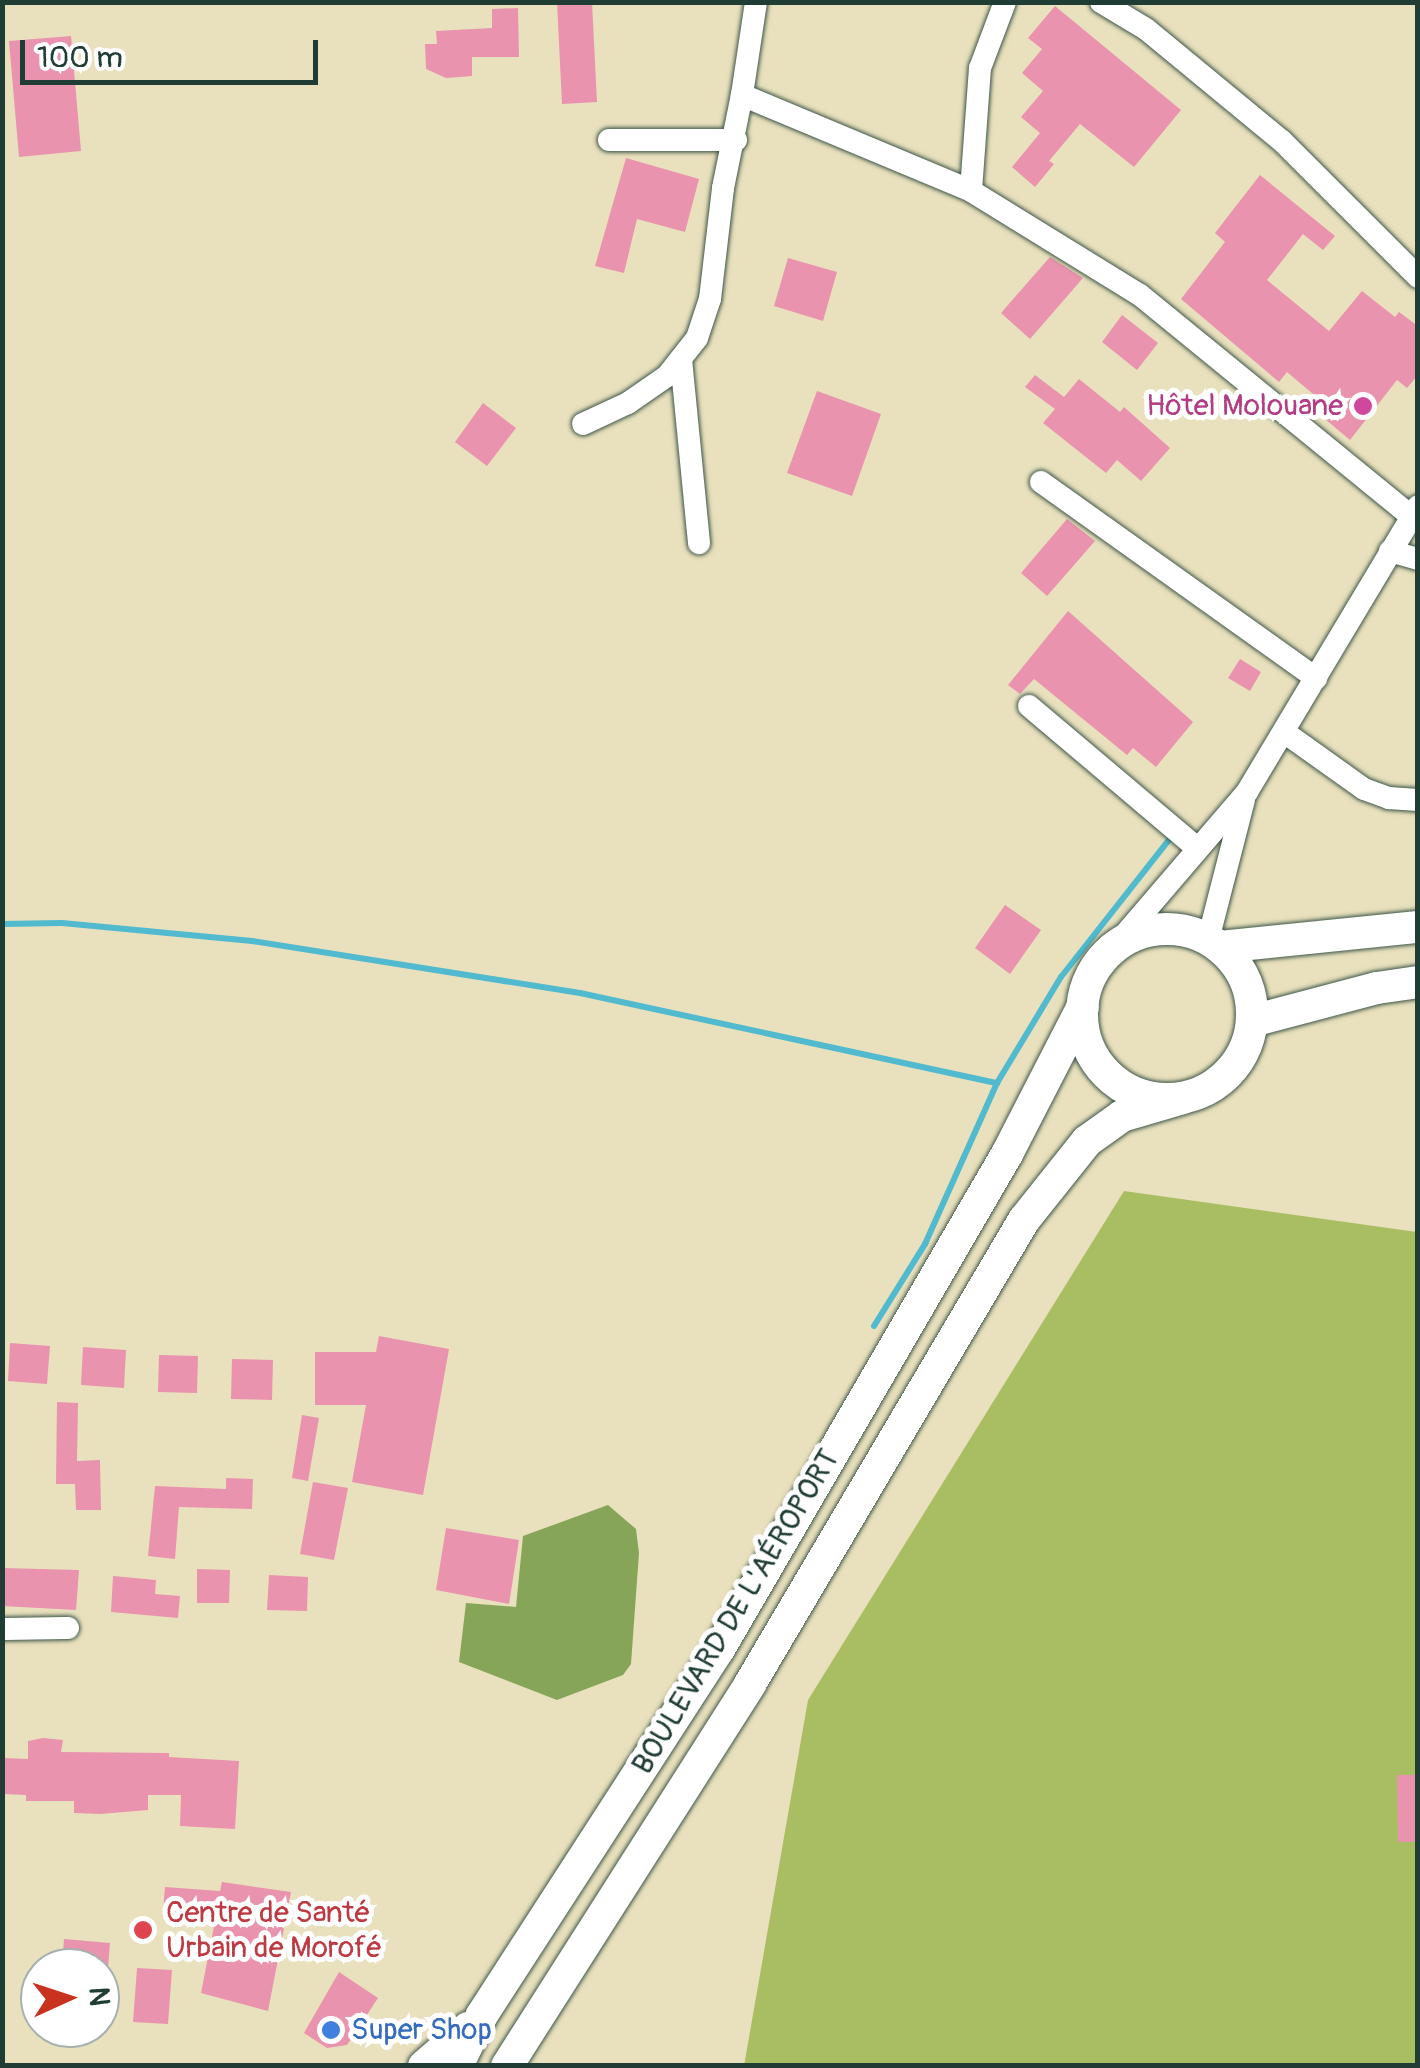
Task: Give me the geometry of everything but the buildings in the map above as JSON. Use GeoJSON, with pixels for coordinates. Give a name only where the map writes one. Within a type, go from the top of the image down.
{"type":"FeatureCollection","features":[{"type":"Feature","properties":{"kind":"highway"},"geometry":{"type":"LineString","coordinates":[[1214,944],[1239,968],[1250,993],[1252,1021],[1245,1048],[1230,1071],[1209,1088],[1183,1098],[1156,1099],[1132,1092],[1110,1077],[1094,1056],[1084,1032],[1083,1006],[1088,983],[1115,946],[1140,933],[1168,928],[1214,944],[1418,928]]}},
{"type":"Feature","properties":{"kind":"highway"},"geometry":{"type":"LineString","coordinates":[[1252,1021],[1377,988],[1418,982]]}},
{"type":"Feature","properties":{"kind":"highway","name":"BOULEVARD DE L'AÉROPORT"},"geometry":{"type":"LineString","coordinates":[[457,2066],[482,2015],[719,1649],[1007,1154],[1083,1006]]}},
{"type":"Feature","properties":{"kind":"highway","name":"BOULEVARD DE L'AÉROPORT"},"geometry":{"type":"LineString","coordinates":[[507,2066],[750,1684],[1024,1220],[1087,1141],[1122,1116],[1183,1098]]}},
{"type":"Feature","properties":{"kind":"highway"},"geometry":{"type":"LineString","coordinates":[[424,2066],[482,2015]]}},
{"type":"Feature","properties":{"kind":"highway"},"geometry":{"type":"LineString","coordinates":[[525,2066],[529,2027]]}},
{"type":"Feature","properties":{"kind":"street"},"geometry":{"type":"LineString","coordinates":[[583,424],[628,402],[667,376],[697,338],[710,299],[723,188],[736,140],[756,2]]}},
{"type":"Feature","properties":{"kind":"street"},"geometry":{"type":"LineString","coordinates":[[971,191],[980,68],[1005,2]]}},
{"type":"Feature","properties":{"kind":"street"},"geometry":{"type":"LineString","coordinates":[[1101,2],[1146,29],[1282,141],[1418,277]]}},
{"type":"Feature","properties":{"kind":"street"},"geometry":{"type":"LineString","coordinates":[[742,95],[971,191],[1140,295],[1414,511],[1246,792],[1115,946]]}},
{"type":"Feature","properties":{"kind":"street"},"geometry":{"type":"LineString","coordinates":[[609,140],[736,140]]}},
{"type":"Feature","properties":{"kind":"street"},"geometry":{"type":"LineString","coordinates":[[681,359],[699,543]]}},
{"type":"Feature","properties":{"kind":"street"},"geometry":{"type":"LineString","coordinates":[[1042,482],[1316,678]]}},
{"type":"Feature","properties":{"kind":"street"},"geometry":{"type":"LineString","coordinates":[[1390,551],[1418,559]]}},
{"type":"Feature","properties":{"kind":"street"},"geometry":{"type":"LineString","coordinates":[[1029,706],[1198,849]]}},
{"type":"Feature","properties":{"kind":"street"},"geometry":{"type":"LineString","coordinates":[[1284,732],[1364,789],[1389,798],[1418,800]]}},
{"type":"Feature","properties":{"kind":"street"},"geometry":{"type":"LineString","coordinates":[[1214,944],[1246,792]]}},
{"type":"Feature","properties":{"kind":"street"},"geometry":{"type":"LineString","coordinates":[[2,1629],[68,1628]]}},
{"type":"Feature","properties":{"kind":"green space"},"geometry":{"type":"Polygon","coordinates":[[[1124,1191],[1417,1232],[1417,2065],[744,2066],[808,1700],[1124,1191]]]}},
{"type":"Feature","properties":{"kind":"green space"},"geometry":{"type":"Polygon","coordinates":[[[608,1505],[636,1529],[639,1553],[631,1664],[623,1675],[557,1700],[459,1662],[466,1603],[516,1607],[523,1536],[608,1505]]]}},
{"type":"Feature","properties":{"kind":"waterway"},"geometry":{"type":"LineString","coordinates":[[874,1326],[925,1244],[997,1083],[1061,977],[1172,836]]}},
{"type":"Feature","properties":{"kind":"waterway"},"geometry":{"type":"LineString","coordinates":[[2,924],[62,923],[252,941],[580,993],[997,1083]]}},
{"type":"Feature","properties":{"kind":"place","name":"Hôtel Molouane"},"geometry":{"type":"Point","coordinates":[1363,406]}},
{"type":"Feature","properties":{"kind":"place","name":"Centre de Santé Urbain de Morofé"},"geometry":{"type":"Point","coordinates":[143,1930]}},
{"type":"Feature","properties":{"kind":"place","name":"Super Shop"},"geometry":{"type":"Point","coordinates":[331,2030]}}]}
